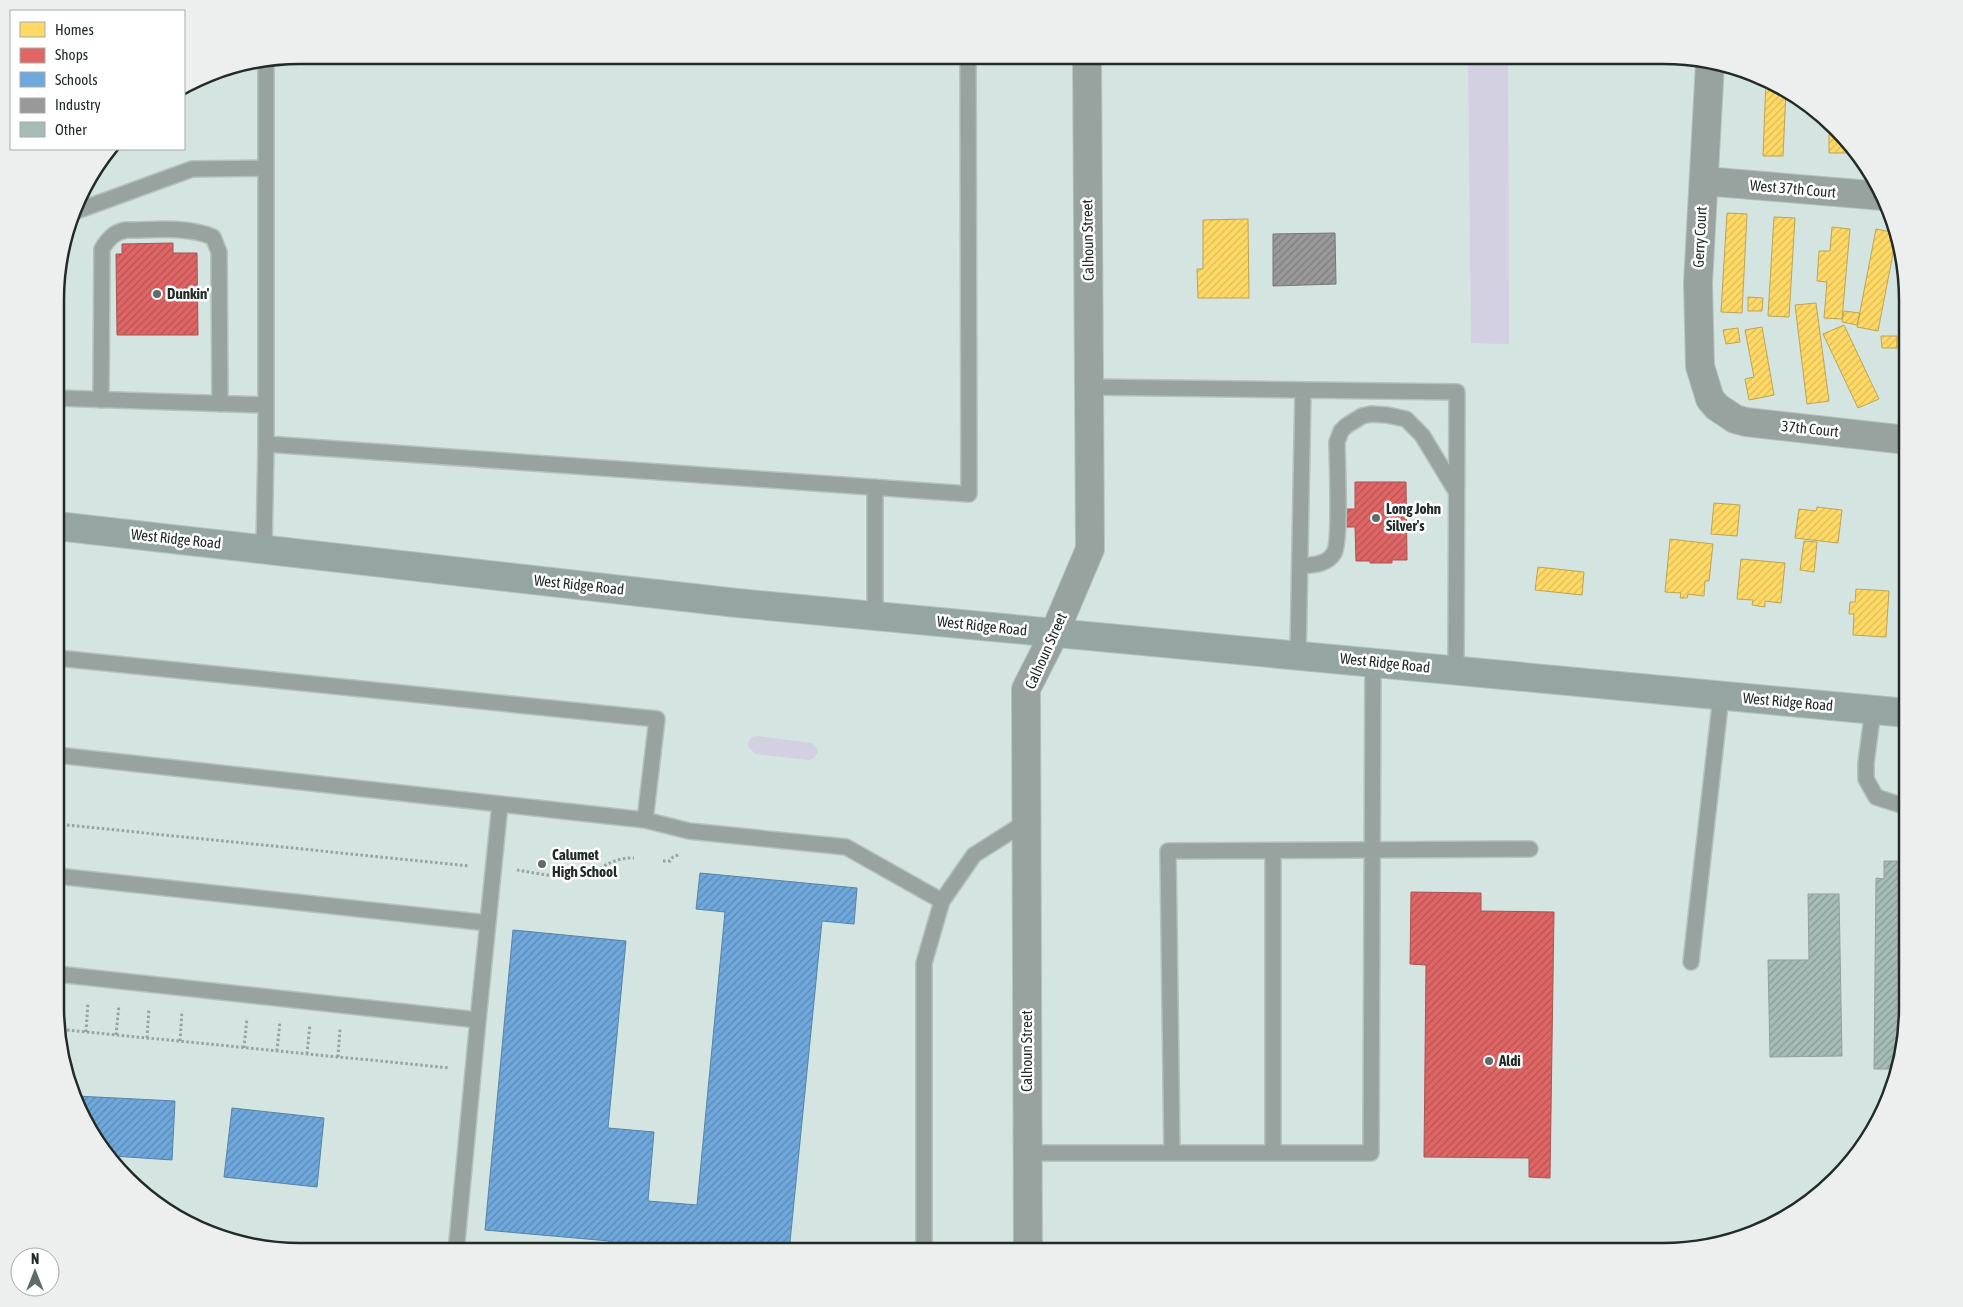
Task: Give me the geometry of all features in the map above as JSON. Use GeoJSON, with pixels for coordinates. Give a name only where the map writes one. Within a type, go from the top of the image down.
{"type":"FeatureCollection","features":[{"type":"Feature","properties":{"kind":"main road","name":"West Ridge Road"},"geometry":{"type":"LineString","coordinates":[[64,527],[737,602],[1054,634],[1298,655],[1899,712]]}},
{"type":"Feature","properties":{"kind":"street","name":"Calhoun Street"},"geometry":{"type":"LineString","coordinates":[[1028,1243],[1026,689],[1054,634],[1090,549],[1088,64]]}},
{"type":"Feature","properties":{"kind":"street","name":"Gerry Court"},"geometry":{"type":"LineString","coordinates":[[1710,68],[1698,283],[1699,354],[1704,383],[1710,399],[1717,407]]}},
{"type":"Feature","properties":{"kind":"street","name":"West 37th Court"},"geometry":{"type":"LineString","coordinates":[[1704,181],[1875,195]]}},
{"type":"Feature","properties":{"kind":"street","name":"37th Court"},"geometry":{"type":"LineString","coordinates":[[1717,407],[1735,419],[1746,422],[1899,439]]}},
{"type":"Feature","properties":{"kind":"lane"},"geometry":{"type":"LineString","coordinates":[[266,444],[969,494],[968,64]]}},
{"type":"Feature","properties":{"kind":"lane"},"geometry":{"type":"LineString","coordinates":[[264,549],[266,444],[266,66]]}},
{"type":"Feature","properties":{"kind":"lane"},"geometry":{"type":"LineString","coordinates":[[82,209],[192,169],[266,168]]}},
{"type":"Feature","properties":{"kind":"lane"},"geometry":{"type":"LineString","coordinates":[[101,400],[102,249],[111,236],[118,232],[185,230],[213,237],[219,252],[220,404]]}},
{"type":"Feature","properties":{"kind":"lane"},"geometry":{"type":"LineString","coordinates":[[1090,387],[1457,392],[1456,670]]}},
{"type":"Feature","properties":{"kind":"lane"},"geometry":{"type":"LineString","coordinates":[[1298,655],[1303,390]]}},
{"type":"Feature","properties":{"kind":"lane"},"geometry":{"type":"LineString","coordinates":[[64,398],[266,405]]}},
{"type":"Feature","properties":{"kind":"lane"},"geometry":{"type":"LineString","coordinates":[[1300,566],[1326,561],[1335,552],[1338,533],[1337,442],[1341,432],[1353,420],[1371,414],[1397,416],[1406,419],[1422,435],[1457,492]]}},
{"type":"Feature","properties":{"kind":"lane"},"geometry":{"type":"LineString","coordinates":[[875,487],[875,615]]}},
{"type":"Feature","properties":{"kind":"lane"},"geometry":{"type":"LineString","coordinates":[[64,659],[657,719],[645,820]]}},
{"type":"Feature","properties":{"kind":"lane"},"geometry":{"type":"LineString","coordinates":[[1028,1153],[1371,1153],[1373,662]]}},
{"type":"Feature","properties":{"kind":"lane"},"geometry":{"type":"LineString","coordinates":[[1691,962],[1721,696]]}},
{"type":"Feature","properties":{"kind":"lane"},"geometry":{"type":"LineString","coordinates":[[1873,710],[1866,763],[1866,779],[1876,796],[1899,805]]}},
{"type":"Feature","properties":{"kind":"lane"},"geometry":{"type":"LineString","coordinates":[[64,756],[645,820],[689,831],[846,847],[942,901]]}},
{"type":"Feature","properties":{"kind":"lane"},"geometry":{"type":"LineString","coordinates":[[457,1243],[500,804]]}},
{"type":"Feature","properties":{"kind":"lane"},"geometry":{"type":"LineString","coordinates":[[924,1243],[924,963],[942,901],[974,855],[1026,822]]}},
{"type":"Feature","properties":{"kind":"lane"},"geometry":{"type":"LineString","coordinates":[[1172,1153],[1168,851],[1272,852],[1530,849]]}},
{"type":"Feature","properties":{"kind":"lane"},"geometry":{"type":"LineString","coordinates":[[1272,852],[1273,1153]]}},
{"type":"Feature","properties":{"kind":"lane"},"geometry":{"type":"LineString","coordinates":[[64,877],[488,923]]}},
{"type":"Feature","properties":{"kind":"lane"},"geometry":{"type":"LineString","coordinates":[[64,975],[478,1020]]}},
{"type":"Feature","properties":{"kind":"path"},"geometry":{"type":"LineString","coordinates":[[64,825],[478,867]]}},
{"type":"Feature","properties":{"kind":"path"},"geometry":{"type":"LineString","coordinates":[[663,861],[670,861],[682,853]]}},
{"type":"Feature","properties":{"kind":"path"},"geometry":{"type":"LineString","coordinates":[[516,870],[579,876],[592,872],[615,860],[634,858]]}},
{"type":"Feature","properties":{"kind":"path"},"geometry":{"type":"LineString","coordinates":[[86,1032],[88,999]]}},
{"type":"Feature","properties":{"kind":"path"},"geometry":{"type":"LineString","coordinates":[[116,1035],[119,1002]]}},
{"type":"Feature","properties":{"kind":"path"},"geometry":{"type":"LineString","coordinates":[[147,1038],[149,1005]]}},
{"type":"Feature","properties":{"kind":"path"},"geometry":{"type":"LineString","coordinates":[[180,1041],[182,1008]]}},
{"type":"Feature","properties":{"kind":"path"},"geometry":{"type":"LineString","coordinates":[[244,1048],[247,1015]]}},
{"type":"Feature","properties":{"kind":"path"},"geometry":{"type":"LineString","coordinates":[[277,1051],[280,1018]]}},
{"type":"Feature","properties":{"kind":"path"},"geometry":{"type":"LineString","coordinates":[[307,1054],[310,1021]]}},
{"type":"Feature","properties":{"kind":"path"},"geometry":{"type":"LineString","coordinates":[[338,1057],[341,1024]]}},
{"type":"Feature","properties":{"kind":"path"},"geometry":{"type":"LineString","coordinates":[[65,1031],[474,1070]]}},
{"type":"Feature","properties":{"kind":"shaded area"},"geometry":{"type":"Polygon","coordinates":[[[1468,64],[1508,64],[1509,344],[1471,343],[1468,64]]]}},
{"type":"Feature","properties":{"kind":"shaded area"},"geometry":{"type":"Polygon","coordinates":[[[758,736],[812,743],[818,752],[814,758],[809,760],[756,754],[749,748],[748,742],[752,737],[758,736]]]}},
{"type":"Feature","properties":{"kind":"building: Homes"},"geometry":{"type":"Polygon","coordinates":[[[1766,87],[1786,98],[1783,156],[1763,156],[1766,87]]]}},
{"type":"Feature","properties":{"kind":"building: Homes"},"geometry":{"type":"Polygon","coordinates":[[[1829,132],[1848,153],[1829,153],[1829,132]]]}},
{"type":"Feature","properties":{"kind":"building: Homes"},"geometry":{"type":"Polygon","coordinates":[[[1727,213],[1747,214],[1742,313],[1721,312],[1727,213]]]}},
{"type":"Feature","properties":{"kind":"building: Homes"},"geometry":{"type":"Polygon","coordinates":[[[1774,217],[1795,218],[1789,317],[1768,316],[1774,217]]]}},
{"type":"Feature","properties":{"kind":"building: Homes"},"geometry":{"type":"Polygon","coordinates":[[[1248,219],[1249,298],[1198,298],[1197,269],[1203,269],[1203,220],[1248,219]]]}},
{"type":"Feature","properties":{"kind":"building: Homes"},"geometry":{"type":"Polygon","coordinates":[[[1832,227],[1850,229],[1842,319],[1824,318],[1827,282],[1817,281],[1819,251],[1830,251],[1832,227]]]}},
{"type":"Feature","properties":{"kind":"building: Homes"},"geometry":{"type":"Polygon","coordinates":[[[1876,229],[1889,231],[1894,250],[1878,331],[1857,327],[1876,229]]]}},
{"type":"Feature","properties":{"kind":"building: Homes"},"geometry":{"type":"Polygon","coordinates":[[[1748,297],[1763,298],[1762,311],[1748,311],[1748,297]]]}},
{"type":"Feature","properties":{"kind":"building: Homes"},"geometry":{"type":"Polygon","coordinates":[[[1816,303],[1829,401],[1807,404],[1795,305],[1816,303]]]}},
{"type":"Feature","properties":{"kind":"building: Homes"},"geometry":{"type":"Polygon","coordinates":[[[1844,311],[1860,313],[1857,325],[1842,322],[1844,311]]]}},
{"type":"Feature","properties":{"kind":"building: Homes"},"geometry":{"type":"Polygon","coordinates":[[[1844,325],[1879,399],[1858,408],[1823,334],[1844,325]]]}},
{"type":"Feature","properties":{"kind":"building: Homes"},"geometry":{"type":"Polygon","coordinates":[[[1762,327],[1774,395],[1749,400],[1745,379],[1754,377],[1745,330],[1762,327]]]}},
{"type":"Feature","properties":{"kind":"building: Homes"},"geometry":{"type":"Polygon","coordinates":[[[1738,328],[1740,342],[1726,344],[1723,330],[1738,328]]]}},
{"type":"Feature","properties":{"kind":"building: Homes"},"geometry":{"type":"Polygon","coordinates":[[[1881,336],[1897,336],[1897,348],[1882,348],[1881,336]]]}},
{"type":"Feature","properties":{"kind":"building: Homes"},"geometry":{"type":"Polygon","coordinates":[[[1714,503],[1740,505],[1737,536],[1711,534],[1714,503]]]}},
{"type":"Feature","properties":{"kind":"building: Homes"},"geometry":{"type":"Polygon","coordinates":[[[1817,507],[1842,510],[1838,543],[1795,538],[1799,509],[1816,511],[1817,507]]]}},
{"type":"Feature","properties":{"kind":"building: Homes"},"geometry":{"type":"Polygon","coordinates":[[[1670,539],[1713,544],[1709,581],[1705,581],[1704,596],[1688,594],[1687,598],[1680,598],[1681,593],[1665,592],[1670,539]]]}},
{"type":"Feature","properties":{"kind":"building: Homes"},"geometry":{"type":"Polygon","coordinates":[[[1804,541],[1817,542],[1814,572],[1800,570],[1804,541]]]}},
{"type":"Feature","properties":{"kind":"building: Homes"},"geometry":{"type":"Polygon","coordinates":[[[1741,559],[1785,563],[1781,603],[1765,601],[1765,607],[1752,605],[1753,600],[1737,599],[1741,559]]]}},
{"type":"Feature","properties":{"kind":"building: Homes"},"geometry":{"type":"Polygon","coordinates":[[[1538,567],[1584,572],[1582,595],[1535,590],[1538,567]]]}},
{"type":"Feature","properties":{"kind":"building: Homes"},"geometry":{"type":"Polygon","coordinates":[[[1856,589],[1889,591],[1886,637],[1853,635],[1854,614],[1849,614],[1850,602],[1855,602],[1856,589]]]}},
{"type":"Feature","properties":{"kind":"building: Shops","name":"Dunkin'"},"geometry":{"type":"Polygon","coordinates":[[[173,243],[173,253],[197,253],[198,335],[117,335],[116,254],[122,254],[122,244],[173,243]]]}},
{"type":"Feature","properties":{"kind":"building: Shops","name":"Long John Silver's"},"geometry":{"type":"Polygon","coordinates":[[[1355,482],[1406,482],[1407,560],[1392,560],[1392,563],[1356,561],[1355,527],[1345,527],[1345,509],[1355,509],[1355,482]]]}},
{"type":"Feature","properties":{"kind":"building: Shops","name":"Aldi"},"geometry":{"type":"Polygon","coordinates":[[[1411,892],[1481,893],[1481,911],[1554,912],[1550,1178],[1529,1177],[1529,1158],[1424,1157],[1426,965],[1410,964],[1411,892]]]}},
{"type":"Feature","properties":{"kind":"building: Schools"},"geometry":{"type":"Polygon","coordinates":[[[700,873],[857,888],[854,924],[822,921],[790,1243],[609,1243],[609,1241],[485,1230],[513,930],[626,941],[608,1128],[654,1132],[648,1201],[697,1205],[725,912],[696,909],[700,873]]]}},
{"type":"Feature","properties":{"kind":"building: Schools"},"geometry":{"type":"Polygon","coordinates":[[[81,1096],[175,1101],[172,1160],[116,1156],[95,1125],[81,1096]]]}},
{"type":"Feature","properties":{"kind":"building: Schools"},"geometry":{"type":"Polygon","coordinates":[[[232,1108],[324,1118],[317,1187],[224,1177],[232,1108]]]}},
{"type":"Feature","properties":{"kind":"building: Industry"},"geometry":{"type":"Polygon","coordinates":[[[1335,233],[1336,284],[1273,286],[1273,234],[1335,233]]]}},
{"type":"Feature","properties":{"kind":"building: Other"},"geometry":{"type":"Polygon","coordinates":[[[1884,861],[1899,861],[1899,1023],[1891,1069],[1874,1069],[1876,878],[1884,879],[1884,861]]]}},
{"type":"Feature","properties":{"kind":"building: Other"},"geometry":{"type":"Polygon","coordinates":[[[1808,894],[1839,894],[1842,1056],[1770,1057],[1768,960],[1809,960],[1808,894]]]}},
{"type":"Feature","properties":{"kind":"place","name":"Dunkin'"},"geometry":{"type":"Point","coordinates":[157,294]}},
{"type":"Feature","properties":{"kind":"place","name":"Long John Silver's"},"geometry":{"type":"Point","coordinates":[1376,518]}},
{"type":"Feature","properties":{"kind":"place","name":"Calumet High School"},"geometry":{"type":"Point","coordinates":[542,864]}},
{"type":"Feature","properties":{"kind":"place","name":"Aldi"},"geometry":{"type":"Point","coordinates":[1489,1061]}}]}
